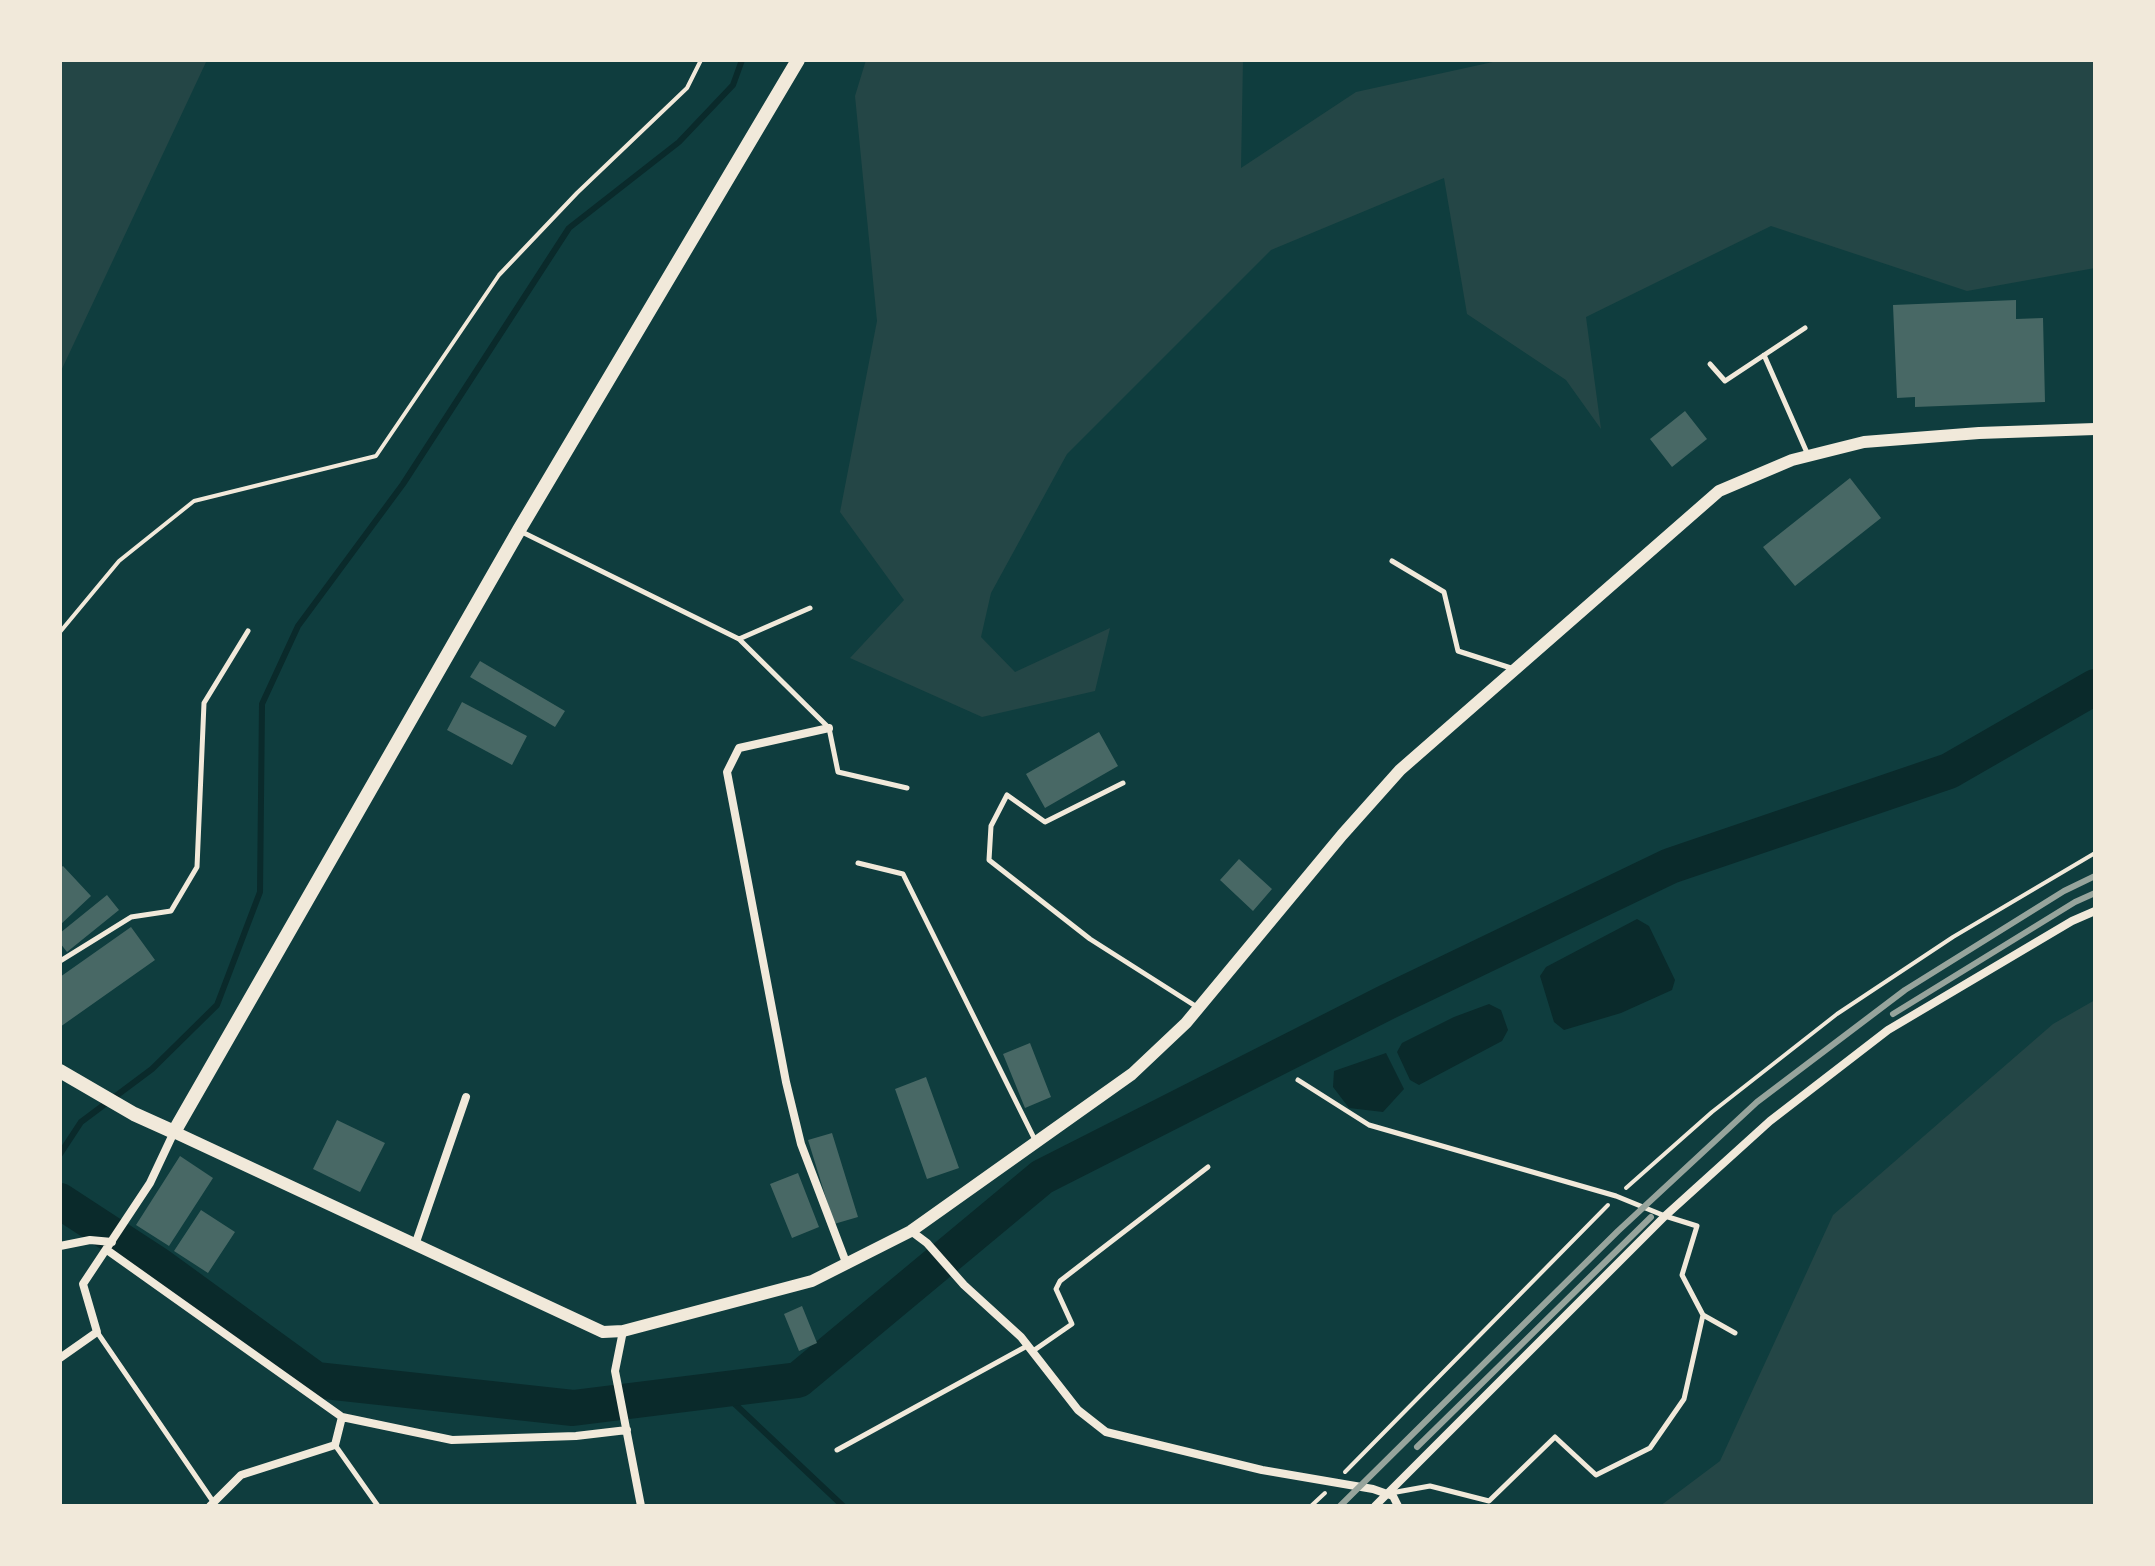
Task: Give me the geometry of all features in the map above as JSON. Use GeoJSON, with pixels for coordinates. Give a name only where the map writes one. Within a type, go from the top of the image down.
{"type":"FeatureCollection","features":[{"type":"Feature","properties":{"kind":"main road"},"geometry":{"type":"LineString","coordinates":[[60,1071],[134,1114],[174,1132],[519,530],[798,60]]}},
{"type":"Feature","properties":{"kind":"street"},"geometry":{"type":"LineString","coordinates":[[60,1358],[97,1332],[83,1284],[150,1183],[174,1132],[603,1332],[623,1331],[789,1289],[847,1265],[911,1231],[1132,1074],[1198,1008],[1400,770],[1719,491],[1792,460],[1864,442],[1979,433],[2095,429]]}},
{"type":"Feature","properties":{"kind":"street"},"geometry":{"type":"LineString","coordinates":[[829,728],[739,748],[727,772],[786,1082],[801,1144],[847,1265]]}},
{"type":"Feature","properties":{"kind":"street"},"geometry":{"type":"LineString","coordinates":[[1375,1506],[1665,1216],[1770,1121],[1888,1030],[2072,921],[2095,911]]}},
{"type":"Feature","properties":{"kind":"street"},"geometry":{"type":"LineString","coordinates":[[415,1245],[466,1097]]}},
{"type":"Feature","properties":{"kind":"street"},"geometry":{"type":"LineString","coordinates":[[911,1231],[927,1243],[1030,1349],[1078,1410],[1106,1432],[1262,1470],[1373,1489],[1393,1496],[1398,1506]]}},
{"type":"Feature","properties":{"kind":"street"},"geometry":{"type":"LineString","coordinates":[[60,1246],[90,1240],[110,1246],[342,1417],[452,1440],[576,1436],[626,1426]]}},
{"type":"Feature","properties":{"kind":"street"},"geometry":{"type":"LineString","coordinates":[[623,1331],[615,1371],[641,1506]]}},
{"type":"Feature","properties":{"kind":"street"},"geometry":{"type":"LineString","coordinates":[[212,1504],[241,1475],[335,1445],[342,1417]]}},
{"type":"Feature","properties":{"kind":"lane"},"geometry":{"type":"LineString","coordinates":[[1710,364],[1725,381],[1805,328]]}},
{"type":"Feature","properties":{"kind":"lane"},"geometry":{"type":"LineString","coordinates":[[1764,355],[1809,456]]}},
{"type":"Feature","properties":{"kind":"lane"},"geometry":{"type":"LineString","coordinates":[[519,530],[739,639],[829,728],[838,772],[907,788]]}},
{"type":"Feature","properties":{"kind":"lane"},"geometry":{"type":"LineString","coordinates":[[1392,561],[1444,592],[1458,651],[1515,669]]}},
{"type":"Feature","properties":{"kind":"lane"},"geometry":{"type":"LineString","coordinates":[[739,639],[810,608]]}},
{"type":"Feature","properties":{"kind":"lane"},"geometry":{"type":"LineString","coordinates":[[61,960],[131,917],[171,911],[197,867],[204,703],[248,631]]}},
{"type":"Feature","properties":{"kind":"lane"},"geometry":{"type":"LineString","coordinates":[[1123,783],[1045,822],[1007,795],[991,826],[989,860],[1090,939],[1198,1008]]}},
{"type":"Feature","properties":{"kind":"lane"},"geometry":{"type":"LineString","coordinates":[[858,863],[903,874],[1036,1142]]}},
{"type":"Feature","properties":{"kind":"lane"},"geometry":{"type":"LineString","coordinates":[[1298,1080],[1369,1125],[1616,1196],[1697,1226],[1682,1275],[1703,1315],[1735,1333]]}},
{"type":"Feature","properties":{"kind":"lane"},"geometry":{"type":"LineString","coordinates":[[837,1450],[1072,1324],[1056,1289],[1060,1281],[1208,1167]]}},
{"type":"Feature","properties":{"kind":"lane"},"geometry":{"type":"LineString","coordinates":[[1387,1494],[1430,1486],[1489,1501],[1555,1437],[1596,1475],[1650,1448],[1684,1399],[1703,1315]]}},
{"type":"Feature","properties":{"kind":"lane"},"geometry":{"type":"LineString","coordinates":[[97,1332],[212,1504]]}},
{"type":"Feature","properties":{"kind":"lane"},"geometry":{"type":"LineString","coordinates":[[335,1445],[378,1506]]}},
{"type":"Feature","properties":{"kind":"path"},"geometry":{"type":"LineString","coordinates":[[60,632],[119,561],[194,501],[376,456],[499,275],[577,193],[687,88],[701,60]]}},
{"type":"Feature","properties":{"kind":"path"},"geometry":{"type":"LineString","coordinates":[[1311,1506],[1616,1196],[1712,1112],[1837,1014],[1953,937],[2095,853]]}},
{"type":"Feature","properties":{"kind":"shaded area"},"geometry":{"type":"Polygon","coordinates":[[[60,60],[207,60],[60,373],[60,60]]]}},
{"type":"Feature","properties":{"kind":"shaded area"},"geometry":{"type":"Polygon","coordinates":[[[866,60],[1243,60],[1241,168],[1356,92],[1502,60],[2095,60],[2095,268],[1967,291],[1771,226],[1586,317],[1601,429],[1566,380],[1467,314],[1444,178],[1271,250],[1067,454],[991,593],[981,637],[1015,672],[1110,628],[1095,691],[982,717],[850,658],[904,600],[840,512],[877,321],[855,96],[866,60]]]}},
{"type":"Feature","properties":{"kind":"shaded area"},"geometry":{"type":"Polygon","coordinates":[[[1637,919],[1649,926],[1675,980],[1672,990],[1621,1013],[1564,1030],[1554,1022],[1540,976],[1546,967],[1637,919]]]}},
{"type":"Feature","properties":{"kind":"shaded area"},"geometry":{"type":"Polygon","coordinates":[[[2095,1000],[2095,1506],[1660,1506],[1720,1461],[1833,1215],[2053,1024],[2095,1000]]]}},
{"type":"Feature","properties":{"kind":"shaded area"},"geometry":{"type":"Polygon","coordinates":[[[1489,1004],[1501,1010],[1508,1030],[1502,1041],[1419,1085],[1410,1080],[1397,1052],[1402,1043],[1454,1017],[1489,1004]]]}},
{"type":"Feature","properties":{"kind":"shaded area"},"geometry":{"type":"Polygon","coordinates":[[[1386,1053],[1404,1089],[1383,1112],[1349,1108],[1333,1087],[1334,1071],[1386,1053]]]}},
{"type":"Feature","properties":{"kind":"building"},"geometry":{"type":"Polygon","coordinates":[[[2016,300],[2016,319],[2043,318],[2045,402],[1915,407],[1915,397],[1897,398],[1893,305],[2016,300]]]}},
{"type":"Feature","properties":{"kind":"building"},"geometry":{"type":"Polygon","coordinates":[[[1685,411],[1707,439],[1672,467],[1650,439],[1685,411]]]}},
{"type":"Feature","properties":{"kind":"building"},"geometry":{"type":"Polygon","coordinates":[[[1850,478],[1881,518],[1795,586],[1763,547],[1850,478]]]}},
{"type":"Feature","properties":{"kind":"building"},"geometry":{"type":"Polygon","coordinates":[[[480,661],[565,711],[555,727],[470,677],[480,661]]]}},
{"type":"Feature","properties":{"kind":"building"},"geometry":{"type":"Polygon","coordinates":[[[462,702],[527,736],[512,765],[447,730],[462,702]]]}},
{"type":"Feature","properties":{"kind":"building"},"geometry":{"type":"Polygon","coordinates":[[[1099,732],[1118,766],[1045,808],[1026,774],[1099,732]]]}},
{"type":"Feature","properties":{"kind":"building"},"geometry":{"type":"Polygon","coordinates":[[[1239,859],[1272,889],[1253,911],[1220,880],[1239,859]]]}},
{"type":"Feature","properties":{"kind":"building"},"geometry":{"type":"Polygon","coordinates":[[[63,866],[91,896],[60,925],[60,868],[63,866]]]}},
{"type":"Feature","properties":{"kind":"building"},"geometry":{"type":"Polygon","coordinates":[[[107,895],[119,910],[67,952],[60,943],[60,933],[107,895]]]}},
{"type":"Feature","properties":{"kind":"building"},"geometry":{"type":"Polygon","coordinates":[[[131,927],[155,960],[60,1027],[60,977],[131,927]]]}},
{"type":"Feature","properties":{"kind":"building"},"geometry":{"type":"Polygon","coordinates":[[[1030,1043],[1051,1097],[1025,1108],[1003,1054],[1030,1043]]]}},
{"type":"Feature","properties":{"kind":"building"},"geometry":{"type":"Polygon","coordinates":[[[926,1077],[959,1168],[927,1179],[895,1089],[926,1077]]]}},
{"type":"Feature","properties":{"kind":"building"},"geometry":{"type":"Polygon","coordinates":[[[337,1120],[385,1143],[360,1192],[313,1169],[337,1120]]]}},
{"type":"Feature","properties":{"kind":"building"},"geometry":{"type":"Polygon","coordinates":[[[832,1133],[858,1217],[834,1224],[808,1140],[832,1133]]]}},
{"type":"Feature","properties":{"kind":"building"},"geometry":{"type":"Polygon","coordinates":[[[180,1156],[213,1178],[169,1246],[136,1225],[180,1156]]]}},
{"type":"Feature","properties":{"kind":"building"},"geometry":{"type":"Polygon","coordinates":[[[798,1173],[819,1227],[792,1238],[770,1184],[798,1173]]]}},
{"type":"Feature","properties":{"kind":"building"},"geometry":{"type":"Polygon","coordinates":[[[201,1210],[235,1232],[208,1273],[174,1251],[201,1210]]]}},
{"type":"Feature","properties":{"kind":"building"},"geometry":{"type":"Polygon","coordinates":[[[802,1306],[817,1343],[799,1351],[784,1314],[802,1306]]]}},
{"type":"Feature","properties":{"kind":"waterway"},"geometry":{"type":"LineString","coordinates":[[60,1154],[81,1122],[152,1069],[217,1005],[260,892],[262,704],[298,626],[403,484],[569,228],[679,142],[733,85],[742,60]]}},
{"type":"Feature","properties":{"kind":"waterway"},"geometry":{"type":"LineString","coordinates":[[60,1201],[158,1265],[316,1380],[573,1408],[798,1380],[1042,1177],[1387,1002],[1670,866],[1949,771],[2095,687]]}},
{"type":"Feature","properties":{"kind":"waterway"},"geometry":{"type":"LineString","coordinates":[[720,1390],[843,1506]]}},
{"type":"Feature","properties":{"kind":"railway"},"geometry":{"type":"LineString","coordinates":[[1340,1506],[1618,1231],[1757,1102],[1905,990],[2064,891],[2095,876]]}},
{"type":"Feature","properties":{"kind":"railway"},"geometry":{"type":"LineString","coordinates":[[1893,1014],[2075,902],[2095,893]]}},
{"type":"Feature","properties":{"kind":"railway"},"geometry":{"type":"LineString","coordinates":[[1417,1447],[1651,1217]]}}]}
